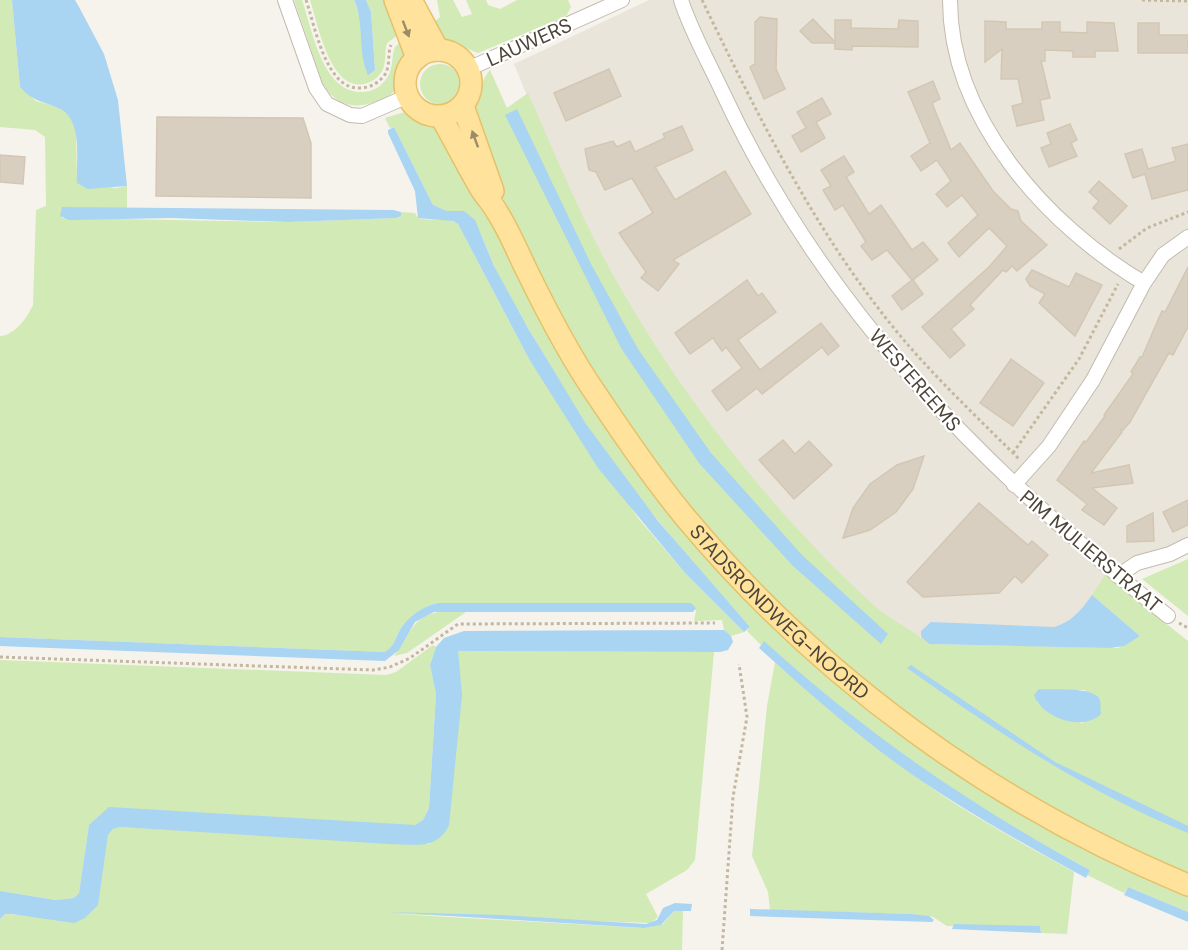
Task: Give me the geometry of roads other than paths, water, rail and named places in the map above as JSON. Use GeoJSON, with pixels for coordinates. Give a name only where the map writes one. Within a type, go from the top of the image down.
{"type":"FeatureCollection","features":[{"type":"Feature","properties":{"kind":"main road"},"geometry":{"type":"LineString","coordinates":[[395,0],[417,58]]}},
{"type":"Feature","properties":{"kind":"main road"},"geometry":{"type":"LineString","coordinates":[[411,0],[438,50]]}},
{"type":"Feature","properties":{"kind":"main road"},"geometry":{"type":"LineString","coordinates":[[438,50],[449,52],[460,58],[468,69],[472,82],[470,95],[463,106],[441,117],[428,115],[416,108],[408,96],[407,76],[417,58],[438,50]]}},
{"type":"Feature","properties":{"kind":"main road","name":"STADSRONDWEG-NOORD"},"geometry":{"type":"LineString","coordinates":[[463,106],[492,185],[498,212]]}},
{"type":"Feature","properties":{"kind":"main road","name":"STADSRONDWEG-NOORD"},"geometry":{"type":"LineString","coordinates":[[441,117],[482,190],[498,212],[551,320],[592,389],[650,472],[721,558],[785,623],[847,679],[925,740],[1014,799],[1102,846],[1188,885]]}},
{"type":"Feature","properties":{"kind":"street"},"geometry":{"type":"LineString","coordinates":[[285,0],[316,88],[327,104],[350,115],[362,116],[408,96]]}},
{"type":"Feature","properties":{"kind":"street","name":"LAUWERS"},"geometry":{"type":"LineString","coordinates":[[468,69],[622,0]]}},
{"type":"Feature","properties":{"kind":"street","name":"WESTEREEMS"},"geometry":{"type":"LineString","coordinates":[[681,0],[740,130],[781,203],[831,280],[892,357],[944,416],[1014,485]]}},
{"type":"Feature","properties":{"kind":"street"},"geometry":{"type":"LineString","coordinates":[[950,0],[960,71],[980,120],[1013,166],[1061,221],[1108,261],[1144,283]]}},
{"type":"Feature","properties":{"kind":"street"},"geometry":{"type":"LineString","coordinates":[[1014,485],[1049,446],[1093,380],[1144,283],[1163,255],[1188,237]]}},
{"type":"Feature","properties":{"kind":"street","name":"PIM MULIERSTRAAT"},"geometry":{"type":"LineString","coordinates":[[1014,485],[1118,576],[1168,616]]}},
{"type":"Feature","properties":{"kind":"street"},"geometry":{"type":"LineString","coordinates":[[1118,576],[1137,562],[1170,554],[1188,545]]}},
{"type":"Feature","properties":{"kind":"water"},"geometry":{"type":"Polygon","coordinates":[[[12,0],[75,0],[104,54],[118,100],[127,186],[88,189],[77,183],[77,139],[71,120],[65,112],[32,97],[20,87],[12,0]]]}},
{"type":"Feature","properties":{"kind":"water"},"geometry":{"type":"Polygon","coordinates":[[[354,0],[366,0],[371,12],[375,70],[368,75],[363,57],[359,18],[354,0]]]}},
{"type":"Feature","properties":{"kind":"water"},"geometry":{"type":"Polygon","coordinates":[[[517,109],[591,264],[638,349],[711,453],[802,555],[888,634],[881,644],[793,566],[699,463],[621,348],[505,115],[517,109]]]}},
{"type":"Feature","properties":{"kind":"water"},"geometry":{"type":"Polygon","coordinates":[[[394,127],[433,205],[447,211],[464,211],[475,220],[494,266],[528,328],[586,424],[658,521],[750,627],[744,632],[685,573],[598,468],[529,359],[458,224],[453,221],[418,218],[415,191],[388,133],[388,130],[394,127]]]}},
{"type":"Feature","properties":{"kind":"water"},"geometry":{"type":"Polygon","coordinates":[[[62,207],[393,210],[401,212],[401,216],[289,222],[171,218],[69,220],[60,216],[62,207]]]}},
{"type":"Feature","properties":{"kind":"water"},"geometry":{"type":"Polygon","coordinates":[[[1092,595],[1140,636],[1124,646],[1110,648],[929,644],[921,637],[921,631],[931,622],[1054,627],[1071,619],[1092,595]]]}},
{"type":"Feature","properties":{"kind":"water"},"geometry":{"type":"Polygon","coordinates":[[[438,603],[691,603],[696,608],[693,612],[434,612],[415,622],[399,650],[385,661],[0,646],[0,637],[384,652],[391,647],[401,628],[411,616],[438,603]]]}},
{"type":"Feature","properties":{"kind":"water"},"geometry":{"type":"Polygon","coordinates":[[[724,630],[731,636],[733,642],[728,650],[720,652],[458,651],[462,695],[449,825],[438,839],[431,842],[415,845],[389,844],[120,827],[113,829],[108,835],[98,905],[85,918],[74,923],[5,914],[0,919],[0,891],[56,900],[74,898],[79,893],[89,825],[109,807],[415,825],[423,820],[429,808],[436,694],[430,665],[436,647],[444,638],[464,631],[724,630]]]}},
{"type":"Feature","properties":{"kind":"water"},"geometry":{"type":"Polygon","coordinates":[[[764,641],[842,707],[920,766],[1002,820],[1090,870],[1086,878],[974,815],[890,758],[832,712],[759,648],[764,641]]]}},
{"type":"Feature","properties":{"kind":"water"},"geometry":{"type":"Polygon","coordinates":[[[911,665],[1055,762],[1188,826],[1188,833],[1113,798],[1043,759],[974,715],[907,668],[911,665]]]}},
{"type":"Feature","properties":{"kind":"water"},"geometry":{"type":"Polygon","coordinates":[[[1039,689],[1090,693],[1100,700],[1101,714],[1084,722],[1064,720],[1054,716],[1038,703],[1034,695],[1039,689]]]}},
{"type":"Feature","properties":{"kind":"water"},"geometry":{"type":"Polygon","coordinates":[[[1128,887],[1188,912],[1188,922],[1124,895],[1128,887]]]}},
{"type":"Feature","properties":{"kind":"water"},"geometry":{"type":"Polygon","coordinates":[[[675,903],[692,904],[691,911],[674,911],[661,925],[644,928],[388,912],[501,915],[646,924],[657,920],[663,908],[675,903]]]}},
{"type":"Feature","properties":{"kind":"water"},"geometry":{"type":"Polygon","coordinates":[[[750,909],[912,914],[929,916],[934,920],[932,922],[750,916],[750,909]]]}},
{"type":"Feature","properties":{"kind":"water"},"geometry":{"type":"Polygon","coordinates":[[[954,924],[1040,926],[1041,933],[952,929],[954,924]]]}}]}
